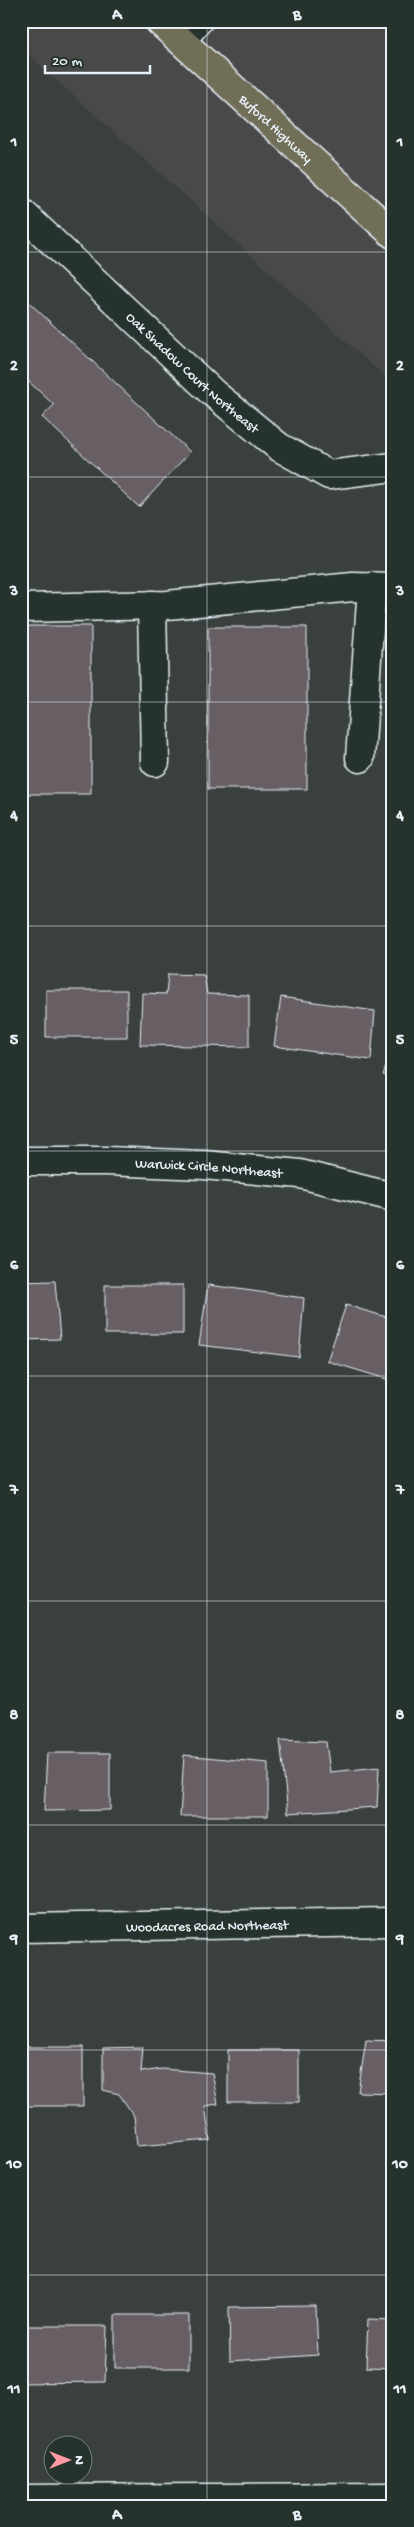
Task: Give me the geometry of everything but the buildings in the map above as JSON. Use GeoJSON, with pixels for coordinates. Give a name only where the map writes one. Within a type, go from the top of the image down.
{"type":"FeatureCollection","features":[{"type":"Feature","properties":{"kind":"main road","name":"Buford Highway"},"geometry":{"type":"LineString","coordinates":[[159,21],[393,234]]}},
{"type":"Feature","properties":{"kind":"street","name":"Oak Shadow Court Northeast"},"geometry":{"type":"LineString","coordinates":[[21,212],[213,393],[279,447],[329,475],[393,467]]}},
{"type":"Feature","properties":{"kind":"street"},"geometry":{"type":"LineString","coordinates":[[21,608],[152,605],[383,587],[360,758]]}},
{"type":"Feature","properties":{"kind":"street"},"geometry":{"type":"LineString","coordinates":[[152,605],[154,762]]}},
{"type":"Feature","properties":{"kind":"street","name":"Warwick Circle Northeast"},"geometry":{"type":"LineString","coordinates":[[21,1161],[106,1161],[194,1165],[300,1174],[393,1197]]}},
{"type":"Feature","properties":{"kind":"street","name":"Woodacres Road Northeast"},"geometry":{"type":"LineString","coordinates":[[21,1928],[393,1922]]}},
{"type":"Feature","properties":{"kind":"street"},"geometry":{"type":"LineString","coordinates":[[21,2499],[393,2497]]}},
{"type":"Feature","properties":{"kind":"lane"},"geometry":{"type":"LineString","coordinates":[[185,44],[204,21]]}},
{"type":"Feature","properties":{"kind":"shaded area"},"geometry":{"type":"Polygon","coordinates":[[[21,21],[393,21],[393,384],[21,48],[21,21]]]}}]}
